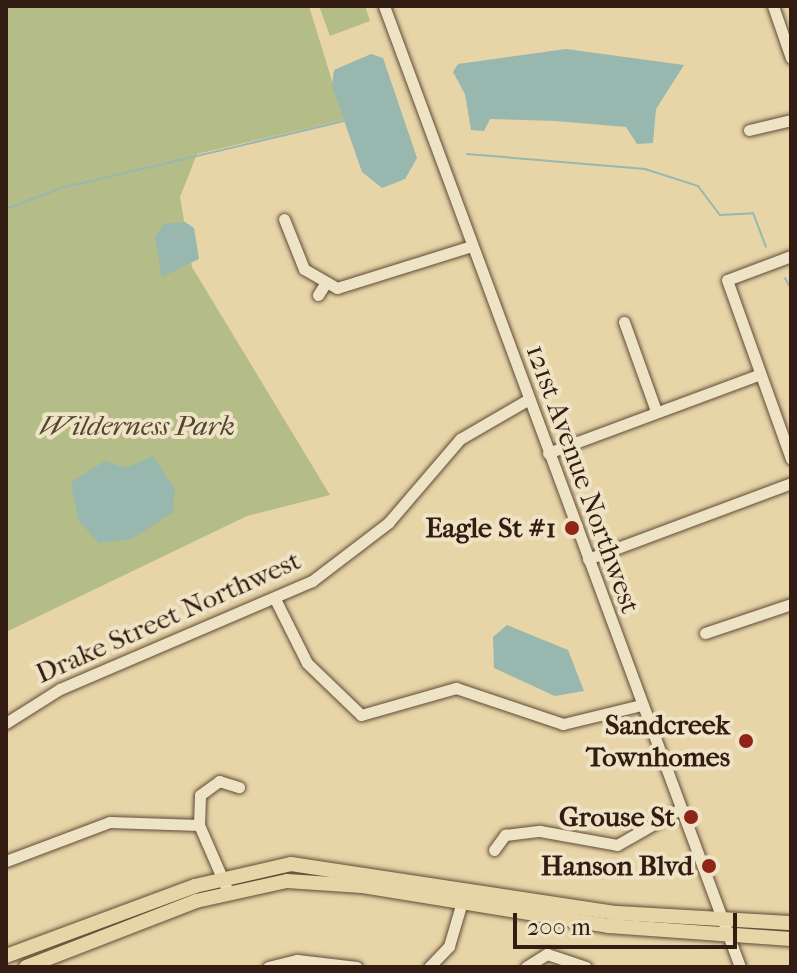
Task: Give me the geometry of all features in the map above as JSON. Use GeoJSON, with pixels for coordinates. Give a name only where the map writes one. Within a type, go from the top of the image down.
{"type":"FeatureCollection","features":[{"type":"Feature","properties":{"kind":"main road"},"geometry":{"type":"LineString","coordinates":[[6,956],[226,884],[316,863],[464,895],[728,938],[791,939]]}},
{"type":"Feature","properties":{"kind":"main road"},"geometry":{"type":"LineString","coordinates":[[26,967],[226,884]]}},
{"type":"Feature","properties":{"kind":"main road"},"geometry":{"type":"LineString","coordinates":[[464,895],[616,913],[791,923]]}},
{"type":"Feature","properties":{"kind":"street","name":"121st Avenue Northwest"},"geometry":{"type":"LineString","coordinates":[[384,6],[740,967]]}},
{"type":"Feature","properties":{"kind":"street"},"geometry":{"type":"LineString","coordinates":[[773,6],[787,34],[791,58]]}},
{"type":"Feature","properties":{"kind":"street"},"geometry":{"type":"LineString","coordinates":[[749,130],[791,120]]}},
{"type":"Feature","properties":{"kind":"street"},"geometry":{"type":"LineString","coordinates":[[284,219],[297,258],[321,290],[358,287],[472,246]]}},
{"type":"Feature","properties":{"kind":"street"},"geometry":{"type":"LineString","coordinates":[[791,256],[727,280],[791,459]]}},
{"type":"Feature","properties":{"kind":"street"},"geometry":{"type":"LineString","coordinates":[[624,322],[656,411]]}},
{"type":"Feature","properties":{"kind":"street"},"geometry":{"type":"LineString","coordinates":[[548,453],[760,374]]}},
{"type":"Feature","properties":{"kind":"street","name":"Drake Street Northwest"},"geometry":{"type":"LineString","coordinates":[[6,723],[60,689],[276,601],[388,523],[463,436],[529,399]]}},
{"type":"Feature","properties":{"kind":"street"},"geometry":{"type":"LineString","coordinates":[[588,559],[791,483]]}},
{"type":"Feature","properties":{"kind":"street"},"geometry":{"type":"LineString","coordinates":[[276,601],[312,671],[361,715],[456,688],[563,724],[641,705]]}},
{"type":"Feature","properties":{"kind":"street"},"geometry":{"type":"LineString","coordinates":[[705,633],[791,604]]}},
{"type":"Feature","properties":{"kind":"street"},"geometry":{"type":"LineString","coordinates":[[226,884],[199,825],[205,788],[219,781],[239,787]]}},
{"type":"Feature","properties":{"kind":"street"},"geometry":{"type":"LineString","coordinates":[[494,850],[505,835],[540,831],[617,845],[680,809]]}},
{"type":"Feature","properties":{"kind":"street"},"geometry":{"type":"LineString","coordinates":[[6,861],[110,822],[199,825]]}},
{"type":"Feature","properties":{"kind":"street"},"geometry":{"type":"LineString","coordinates":[[436,966],[464,895]]}},
{"type":"Feature","properties":{"kind":"street"},"geometry":{"type":"LineString","coordinates":[[526,967],[547,954],[586,967]]}},
{"type":"Feature","properties":{"kind":"street"},"geometry":{"type":"LineString","coordinates":[[268,967],[297,960],[357,967]]}},
{"type":"Feature","properties":{"kind":"green space","name":"Wilderness Park"},"geometry":{"type":"Polygon","coordinates":[[[6,6],[309,6],[344,120],[197,154],[180,197],[192,267],[330,495],[247,516],[6,632],[6,6]]]}},
{"type":"Feature","properties":{"kind":"green space"},"geometry":{"type":"Polygon","coordinates":[[[319,6],[365,6],[370,21],[330,36],[319,6]]]}},
{"type":"Feature","properties":{"kind":"water"},"geometry":{"type":"Polygon","coordinates":[[[566,49],[684,65],[656,109],[653,143],[637,144],[626,127],[555,121],[490,119],[484,131],[471,130],[465,94],[453,72],[458,64],[566,49]]]}},
{"type":"Feature","properties":{"kind":"water"},"geometry":{"type":"Polygon","coordinates":[[[371,54],[383,58],[417,158],[405,179],[382,188],[362,172],[332,86],[334,70],[371,54]]]}},
{"type":"Feature","properties":{"kind":"water"},"geometry":{"type":"Polygon","coordinates":[[[185,222],[194,228],[199,259],[162,277],[155,237],[164,224],[185,222]]]}},
{"type":"Feature","properties":{"kind":"water"},"geometry":{"type":"Polygon","coordinates":[[[153,456],[175,489],[173,512],[132,539],[99,543],[78,520],[71,482],[105,461],[126,468],[153,456]]]}},
{"type":"Feature","properties":{"kind":"water"},"geometry":{"type":"Polygon","coordinates":[[[507,625],[568,650],[584,691],[555,696],[494,668],[493,637],[507,625]]]}},
{"type":"Feature","properties":{"kind":"waterway"},"geometry":{"type":"LineString","coordinates":[[6,209],[61,188],[345,121]]}},
{"type":"Feature","properties":{"kind":"waterway"},"geometry":{"type":"LineString","coordinates":[[467,154],[645,169],[698,186],[720,215],[753,213],[766,247]]}},
{"type":"Feature","properties":{"kind":"waterway"},"geometry":{"type":"LineString","coordinates":[[785,278],[791,289]]}},
{"type":"Feature","properties":{"kind":"place","name":"Eagle St #1"},"geometry":{"type":"Point","coordinates":[572,528]}},
{"type":"Feature","properties":{"kind":"place","name":"Sandcreek Townhomes"},"geometry":{"type":"Point","coordinates":[746,741]}},
{"type":"Feature","properties":{"kind":"place","name":"Grouse St"},"geometry":{"type":"Point","coordinates":[691,817]}},
{"type":"Feature","properties":{"kind":"place","name":"Hanson Blvd"},"geometry":{"type":"Point","coordinates":[709,866]}}]}
